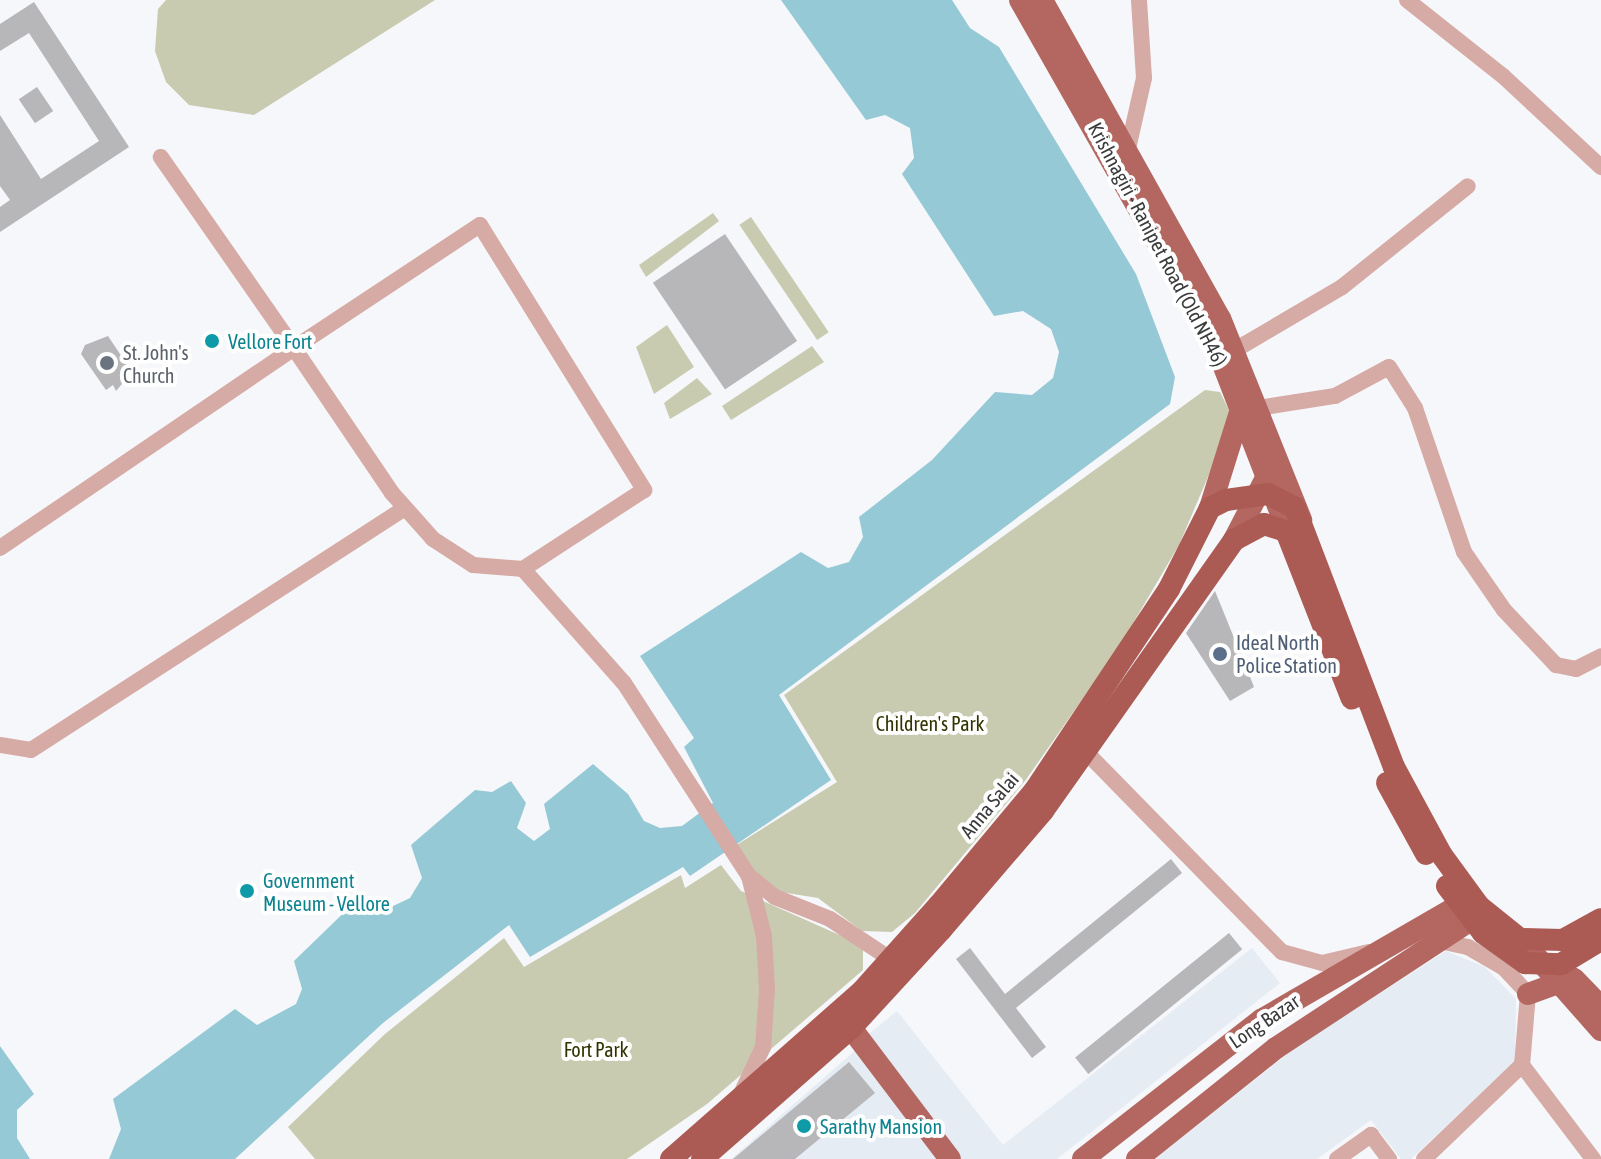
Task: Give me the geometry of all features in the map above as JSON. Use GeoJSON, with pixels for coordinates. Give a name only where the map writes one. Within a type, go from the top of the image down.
{"type":"FeatureCollection","features":[{"type":"Feature","properties":{"kind":"highway"},"geometry":{"type":"LineString","coordinates":[[1210,508],[1266,489],[1289,500],[1301,520],[1394,767],[1458,879],[1498,926],[1520,939],[1543,942],[1563,940],[1601,919]]}},
{"type":"Feature","properties":{"kind":"highway","name":"Anna Salai"},"geometry":{"type":"LineString","coordinates":[[671,1159],[892,960],[1035,790],[1169,589],[1210,508]]}},
{"type":"Feature","properties":{"kind":"highway"},"geometry":{"type":"LineString","coordinates":[[702,1159],[851,1028],[1043,811],[1234,540],[1276,524],[1292,542],[1383,775],[1405,822],[1465,913],[1508,954],[1559,972],[1601,940]]}},
{"type":"Feature","properties":{"kind":"main road","name":"Krishnagiri - Ranipet Road (Old NH46)"},"geometry":{"type":"LineString","coordinates":[[1020,0],[1169,256],[1250,408],[1301,520]]}},
{"type":"Feature","properties":{"kind":"main road","name":"Krishnagiri - Ranipet Road (Old NH46)"},"geometry":{"type":"LineString","coordinates":[[1042,0],[1128,149],[1235,350],[1250,408]]}},
{"type":"Feature","properties":{"kind":"main road"},"geometry":{"type":"LineString","coordinates":[[1250,408],[1266,489],[1292,542]]}},
{"type":"Feature","properties":{"kind":"main road"},"geometry":{"type":"LineString","coordinates":[[1210,508],[1250,408]]}},
{"type":"Feature","properties":{"kind":"main road"},"geometry":{"type":"LineString","coordinates":[[1234,540],[1266,489]]}},
{"type":"Feature","properties":{"kind":"main road"},"geometry":{"type":"LineString","coordinates":[[1137,1159],[1276,1048],[1439,939],[1465,913]]}},
{"type":"Feature","properties":{"kind":"main road","name":"Long Bazar"},"geometry":{"type":"LineString","coordinates":[[1083,1159],[1261,1020],[1378,950],[1465,913]]}},
{"type":"Feature","properties":{"kind":"main road"},"geometry":{"type":"LineString","coordinates":[[1520,939],[1601,1007]]}},
{"type":"Feature","properties":{"kind":"main road"},"geometry":{"type":"LineString","coordinates":[[1543,942],[1559,972],[1601,1030]]}},
{"type":"Feature","properties":{"kind":"main road"},"geometry":{"type":"LineString","coordinates":[[1528,994],[1559,972]]}},
{"type":"Feature","properties":{"kind":"main road"},"geometry":{"type":"LineString","coordinates":[[851,1028],[950,1159]]}},
{"type":"Feature","properties":{"kind":"street"},"geometry":{"type":"LineString","coordinates":[[1128,149],[1144,78],[1139,0]]}},
{"type":"Feature","properties":{"kind":"street"},"geometry":{"type":"LineString","coordinates":[[1416,3],[1503,76],[1601,167]]}},
{"type":"Feature","properties":{"kind":"street"},"geometry":{"type":"LineString","coordinates":[[0,548],[294,348],[480,225],[644,490],[523,569],[473,565],[433,539],[405,508],[294,348],[161,157]]}},
{"type":"Feature","properties":{"kind":"street"},"geometry":{"type":"LineString","coordinates":[[1235,350],[1342,287],[1468,186]]}},
{"type":"Feature","properties":{"kind":"street"},"geometry":{"type":"LineString","coordinates":[[1250,408],[1335,396],[1389,367],[1415,408],[1464,552],[1504,610],[1556,665],[1576,669],[1601,656]]}},
{"type":"Feature","properties":{"kind":"street"},"geometry":{"type":"LineString","coordinates":[[0,745],[31,750],[405,508]]}},
{"type":"Feature","properties":{"kind":"street"},"geometry":{"type":"LineString","coordinates":[[523,569],[590,640],[675,754],[749,876],[764,936],[767,989],[763,1047],[738,1101]]}},
{"type":"Feature","properties":{"kind":"street"},"geometry":{"type":"LineString","coordinates":[[1084,750],[1282,952],[1322,963],[1439,939],[1504,968],[1528,994],[1522,1065],[1424,1159]]}},
{"type":"Feature","properties":{"kind":"street"},"geometry":{"type":"LineString","coordinates":[[749,876],[775,897],[830,919],[892,960]]}},
{"type":"Feature","properties":{"kind":"street"},"geometry":{"type":"LineString","coordinates":[[1522,1065],[1593,1159]]}},
{"type":"Feature","properties":{"kind":"street"},"geometry":{"type":"LineString","coordinates":[[1337,1159],[1371,1135],[1389,1159]]}},
{"type":"Feature","properties":{"kind":"shaded area"},"geometry":{"type":"Polygon","coordinates":[[[1252,948],[1280,983],[1057,1159],[961,1159],[865,1037],[897,1011],[1003,1145],[1252,948]]]}},
{"type":"Feature","properties":{"kind":"shaded area"},"geometry":{"type":"Polygon","coordinates":[[[1446,951],[1485,967],[1516,999],[1515,1061],[1411,1159],[1401,1159],[1371,1120],[1317,1159],[1155,1159],[1295,1048],[1446,951]]]}},
{"type":"Feature","properties":{"kind":"shaded area"},"geometry":{"type":"Polygon","coordinates":[[[858,1048],[942,1159],[731,1159],[858,1048]]]}},
{"type":"Feature","properties":{"kind":"green space"},"geometry":{"type":"Polygon","coordinates":[[[166,0],[435,0],[254,115],[189,105],[166,82],[155,51],[158,9],[166,0]]]}},
{"type":"Feature","properties":{"kind":"green space"},"geometry":{"type":"Polygon","coordinates":[[[713,213],[719,221],[646,277],[639,265],[713,213]]]}},
{"type":"Feature","properties":{"kind":"green space"},"geometry":{"type":"Polygon","coordinates":[[[751,217],[829,332],[817,340],[739,225],[751,217]]]}},
{"type":"Feature","properties":{"kind":"green space"},"geometry":{"type":"Polygon","coordinates":[[[667,325],[694,367],[654,394],[636,347],[667,325]]]}},
{"type":"Feature","properties":{"kind":"green space"},"geometry":{"type":"Polygon","coordinates":[[[812,346],[824,362],[731,420],[722,406],[812,346]]]}},
{"type":"Feature","properties":{"kind":"green space"},"geometry":{"type":"Polygon","coordinates":[[[697,378],[712,394],[670,419],[664,403],[697,378]]]}},
{"type":"Feature","properties":{"kind":"green space","name":"Children's Park"},"geometry":{"type":"Polygon","coordinates":[[[1205,390],[1220,392],[1233,418],[1179,545],[1119,647],[1025,781],[915,913],[892,932],[862,931],[818,898],[781,892],[754,873],[735,846],[837,782],[784,695],[1205,390]]]}},
{"type":"Feature","properties":{"kind":"green space","name":"Fort Park"},"geometry":{"type":"Polygon","coordinates":[[[721,865],[741,891],[863,948],[863,970],[707,1104],[627,1159],[315,1159],[288,1127],[385,1034],[504,938],[524,967],[681,875],[685,888],[721,865]]]}},
{"type":"Feature","properties":{"kind":"water"},"geometry":{"type":"Polygon","coordinates":[[[781,0],[952,0],[970,28],[999,47],[1136,274],[1175,377],[1170,404],[779,695],[831,780],[690,876],[683,867],[530,957],[509,925],[383,1023],[235,1159],[109,1159],[121,1129],[113,1099],[235,1009],[257,1025],[296,1004],[302,989],[294,961],[361,896],[391,907],[410,898],[422,878],[411,845],[475,790],[492,792],[511,781],[526,803],[517,828],[534,841],[550,829],[544,804],[593,764],[628,794],[644,821],[660,828],[682,826],[713,803],[684,747],[694,738],[640,656],[801,552],[828,568],[849,562],[863,537],[859,517],[932,460],[995,392],[1032,395],[1053,378],[1059,352],[1051,329],[1023,311],[994,316],[902,174],[914,158],[910,128],[885,115],[866,120],[781,0]]]}},
{"type":"Feature","properties":{"kind":"water"},"geometry":{"type":"Polygon","coordinates":[[[0,1046],[34,1094],[17,1110],[17,1138],[30,1159],[0,1159],[0,1046]]]}},
{"type":"Feature","properties":{"kind":"building"},"geometry":{"type":"Polygon","coordinates":[[[34,2],[129,147],[0,232],[0,207],[10,200],[0,186],[0,115],[41,179],[99,141],[29,33],[0,51],[0,24],[34,2]]]}},
{"type":"Feature","properties":{"kind":"building"},"geometry":{"type":"Polygon","coordinates":[[[37,87],[53,111],[35,123],[19,99],[37,87]]]}},
{"type":"Feature","properties":{"kind":"building"},"geometry":{"type":"Polygon","coordinates":[[[725,234],[797,341],[725,390],[653,283],[725,234]]]}},
{"type":"Feature","properties":{"kind":"building","name":"St. John's Church"},"geometry":{"type":"Polygon","coordinates":[[[108,336],[132,372],[116,391],[113,385],[106,390],[81,354],[85,345],[108,336]]]}},
{"type":"Feature","properties":{"kind":"building","name":"Ideal North Police Station"},"geometry":{"type":"Polygon","coordinates":[[[1215,591],[1254,687],[1230,701],[1186,633],[1215,591]]]}},
{"type":"Feature","properties":{"kind":"building"},"geometry":{"type":"Polygon","coordinates":[[[1171,859],[1182,873],[1016,1008],[1046,1047],[1032,1058],[956,959],[970,948],[1005,994],[1171,859]]]}},
{"type":"Feature","properties":{"kind":"building"},"geometry":{"type":"Polygon","coordinates":[[[1229,933],[1242,949],[1088,1074],[1075,1058],[1229,933]]]}},
{"type":"Feature","properties":{"kind":"building","name":"Sarathy Mansion"},"geometry":{"type":"Polygon","coordinates":[[[849,1062],[875,1093],[795,1159],[733,1159],[849,1062]]]}},
{"type":"Feature","properties":{"kind":"place","name":"Vellore Fort"},"geometry":{"type":"Point","coordinates":[212,341]}},
{"type":"Feature","properties":{"kind":"place","name":"St. John's Church"},"geometry":{"type":"Point","coordinates":[107,363]}},
{"type":"Feature","properties":{"kind":"place","name":"Ideal North Police Station"},"geometry":{"type":"Point","coordinates":[1220,654]}},
{"type":"Feature","properties":{"kind":"place","name":"Government Museum - Vellore"},"geometry":{"type":"Point","coordinates":[247,891]}},
{"type":"Feature","properties":{"kind":"place","name":"Sarathy Mansion"},"geometry":{"type":"Point","coordinates":[804,1126]}}]}
